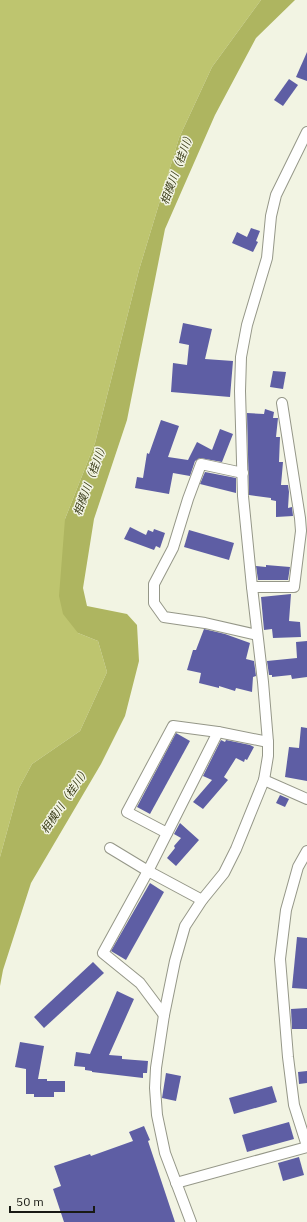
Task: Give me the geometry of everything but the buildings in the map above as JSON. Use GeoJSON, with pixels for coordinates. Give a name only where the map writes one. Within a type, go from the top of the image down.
{"type":"FeatureCollection","features":[{"type":"Feature","properties":{"kind":"street"},"geometry":{"type":"LineString","coordinates":[[191,1222],[165,1153],[157,1115],[155,1088],[156,1068],[164,1015],[175,961],[185,926],[202,900],[224,873],[236,849],[264,780],[268,756],[266,713],[252,587],[243,473],[240,391],[241,357],[247,325],[267,258],[271,216],[276,195],[307,132]]}},
{"type":"Feature","properties":{"kind":"street"},"geometry":{"type":"LineString","coordinates":[[252,587],[294,587],[301,531],[282,403]]}},
{"type":"Feature","properties":{"kind":"street"},"geometry":{"type":"LineString","coordinates":[[243,473],[201,464],[188,499],[173,548],[154,584],[154,603],[164,617],[205,623],[258,635]]}},
{"type":"Feature","properties":{"kind":"street"},"geometry":{"type":"LineString","coordinates":[[167,833],[128,812],[173,726],[218,732],[268,742]]}},
{"type":"Feature","properties":{"kind":"street"},"geometry":{"type":"LineString","coordinates":[[164,1015],[140,983],[102,953],[148,871],[218,732]]}},
{"type":"Feature","properties":{"kind":"street"},"geometry":{"type":"LineString","coordinates":[[264,780],[307,800]]}},
{"type":"Feature","properties":{"kind":"street"},"geometry":{"type":"LineString","coordinates":[[110,848],[148,871],[202,900]]}},
{"type":"Feature","properties":{"kind":"street"},"geometry":{"type":"LineString","coordinates":[[176,1183],[307,1147],[294,1105],[288,1057],[280,959],[286,910],[298,866],[307,851]]}},
{"type":"Feature","properties":{"kind":"shaded area"},"geometry":{"type":"Polygon","coordinates":[[[0,0],[261,0],[212,67],[179,138],[139,270],[95,443],[65,519],[78,633],[98,641],[107,672],[80,731],[32,764],[19,788],[0,857],[0,0]]]}},
{"type":"Feature","properties":{"kind":"water","name":"相模川（桂川）"},"geometry":{"type":"Polygon","coordinates":[[[261,0],[295,0],[256,38],[215,115],[165,229],[127,420],[94,519],[83,588],[87,606],[127,614],[137,625],[139,661],[125,716],[101,764],[31,883],[3,970],[0,986],[0,857],[19,788],[32,764],[80,731],[107,672],[98,641],[78,633],[63,614],[59,596],[65,519],[95,443],[139,270],[179,138],[212,67],[261,0]]]}}]}
